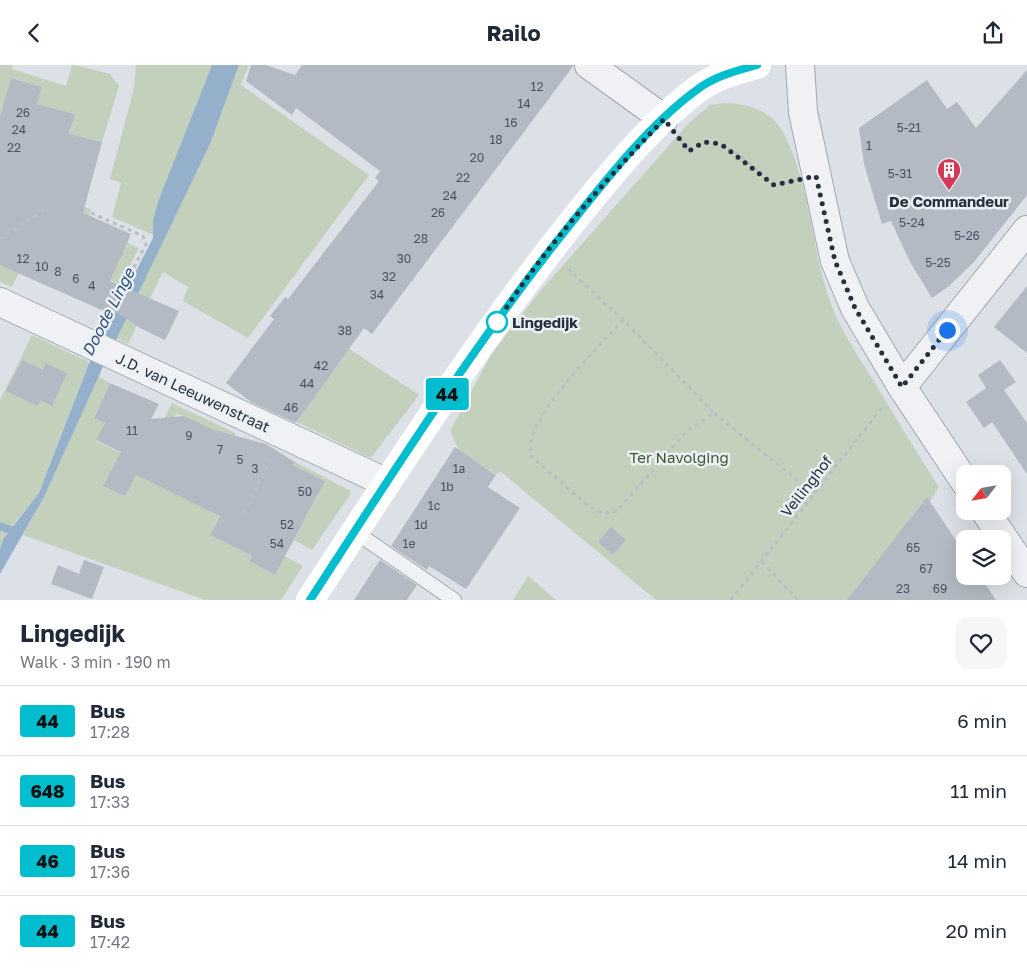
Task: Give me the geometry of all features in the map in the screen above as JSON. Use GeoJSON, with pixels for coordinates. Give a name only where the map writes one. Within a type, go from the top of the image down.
{"type":"FeatureCollection","features":[{"type":"Feature","properties":{"kind":"street"},"geometry":{"type":"LineString","coordinates":[[589,65],[664,119]]}},
{"type":"Feature","properties":{"kind":"street"},"geometry":{"type":"LineString","coordinates":[[310,600],[386,482],[521,287],[600,187],[664,119],[698,89],[712,81],[757,65]]}},
{"type":"Feature","properties":{"kind":"street"},"geometry":{"type":"LineString","coordinates":[[800,65],[804,112],[835,261],[855,308],[902,387],[956,468]]}},
{"type":"Feature","properties":{"kind":"street"},"geometry":{"type":"LineString","coordinates":[[902,387],[1027,230]]}},
{"type":"Feature","properties":{"kind":"street","name":"J.D. van Leeuwenstraat"},"geometry":{"type":"LineString","coordinates":[[0,302],[386,482]]}},
{"type":"Feature","properties":{"kind":"street"},"geometry":{"type":"LineString","coordinates":[[991,520],[1027,573]]}},
{"type":"Feature","properties":{"kind":"lane"},"geometry":{"type":"LineString","coordinates":[[354,531],[454,600]]}},
{"type":"Feature","properties":{"kind":"path"},"geometry":{"type":"LineString","coordinates":[[664,119],[689,151],[704,142],[721,144],[774,185],[816,176]]}},
{"type":"Feature","properties":{"kind":"path"},"geometry":{"type":"LineString","coordinates":[[0,239],[47,208]]}},
{"type":"Feature","properties":{"kind":"path"},"geometry":{"type":"LineString","coordinates":[[91,213],[143,236],[146,244],[99,348]]}},
{"type":"Feature","properties":{"kind":"path"},"geometry":{"type":"LineString","coordinates":[[548,253],[586,284],[714,413],[806,487]]}},
{"type":"Feature","properties":{"kind":"path"},"geometry":{"type":"LineString","coordinates":[[623,320],[560,389],[533,430],[528,448],[531,455],[587,505],[603,514],[617,511],[687,431],[714,413]]}},
{"type":"Feature","properties":{"kind":"path","name":"Veilinghof"},"geometry":{"type":"LineString","coordinates":[[732,600],[877,412],[902,387]]}},
{"type":"Feature","properties":{"kind":"path"},"geometry":{"type":"LineString","coordinates":[[244,513],[283,434]]}},
{"type":"Feature","properties":{"kind":"path"},"geometry":{"type":"LineString","coordinates":[[762,562],[798,600]]}},
{"type":"Feature","properties":{"kind":"green space"},"geometry":{"type":"Polygon","coordinates":[[[0,65],[13,65],[12,69],[66,86],[72,65],[75,65],[110,74],[119,86],[102,142],[80,137],[49,204],[75,114],[37,104],[42,87],[11,78],[0,124],[0,65]]]}},
{"type":"Feature","properties":{"kind":"green space"},"geometry":{"type":"Polygon","coordinates":[[[136,65],[212,65],[159,199],[153,220],[153,235],[112,217],[121,183],[110,179],[134,88],[136,65]]]}},
{"type":"Feature","properties":{"kind":"green space"},"geometry":{"type":"Polygon","coordinates":[[[239,65],[249,65],[241,85],[369,175],[248,338],[183,301],[188,287],[163,272],[128,344],[116,338],[210,144],[239,65]]]}},
{"type":"Feature","properties":{"kind":"green space","name":"Ter Navolging"},"geometry":{"type":"Polygon","coordinates":[[[725,103],[741,104],[764,112],[781,129],[791,148],[798,169],[819,263],[836,317],[939,487],[928,505],[852,600],[656,600],[501,472],[496,474],[459,450],[450,431],[492,353],[542,289],[687,125],[710,105],[725,103]]]}},
{"type":"Feature","properties":{"kind":"green space"},"geometry":{"type":"Polygon","coordinates":[[[55,199],[91,209],[89,215],[105,223],[102,231],[139,248],[120,285],[110,280],[55,199]]]}},
{"type":"Feature","properties":{"kind":"green space"},"geometry":{"type":"Polygon","coordinates":[[[0,263],[19,273],[12,287],[0,282],[0,263]]]}},
{"type":"Feature","properties":{"kind":"green space"},"geometry":{"type":"Polygon","coordinates":[[[32,335],[89,362],[39,493],[9,530],[0,549],[0,400],[32,335]]]}},
{"type":"Feature","properties":{"kind":"green space"},"geometry":{"type":"Polygon","coordinates":[[[348,348],[419,395],[371,458],[297,422],[348,348]]]}},
{"type":"Feature","properties":{"kind":"green space"},"geometry":{"type":"Polygon","coordinates":[[[98,376],[110,383],[94,417],[105,423],[96,441],[143,463],[206,428],[184,416],[176,414],[166,437],[157,433],[172,403],[235,433],[223,508],[210,535],[252,556],[249,561],[275,575],[285,556],[303,566],[281,600],[205,600],[23,535],[44,497],[98,376]]]}},
{"type":"Feature","properties":{"kind":"green space"},"geometry":{"type":"Polygon","coordinates":[[[295,462],[351,491],[312,550],[294,540],[325,481],[293,465],[295,462]]]}},
{"type":"Feature","properties":{"kind":"green space"},"geometry":{"type":"Polygon","coordinates":[[[528,576],[556,600],[513,600],[528,576]]]}},
{"type":"Feature","properties":{"kind":"water"},"geometry":{"type":"Polygon","coordinates":[[[212,65],[239,65],[210,144],[102,369],[44,497],[0,574],[0,549],[4,538],[39,493],[89,363],[153,238],[153,220],[159,199],[212,65]]]}},
{"type":"Feature","properties":{"kind":"building"},"geometry":{"type":"Polygon","coordinates":[[[251,65],[266,65],[295,75],[302,65],[574,65],[372,334],[364,328],[296,423],[251,402],[226,383],[274,319],[270,316],[285,297],[288,299],[379,181],[375,178],[380,171],[296,108],[292,115],[246,81],[251,65]]]}},
{"type":"Feature","properties":{"kind":"building","name":"De Commandeur"},"geometry":{"type":"Polygon","coordinates":[[[1027,70],[1027,195],[974,262],[949,286],[932,298],[910,262],[891,221],[882,224],[864,164],[859,128],[927,80],[947,109],[957,102],[976,128],[1027,70]]]}},
{"type":"Feature","properties":{"kind":"building"},"geometry":{"type":"Polygon","coordinates":[[[11,78],[42,87],[37,104],[75,114],[69,134],[102,142],[83,213],[131,234],[110,281],[179,311],[165,340],[142,329],[109,308],[106,312],[0,265],[0,117],[11,78]]]}},
{"type":"Feature","properties":{"kind":"building"},"geometry":{"type":"Polygon","coordinates":[[[1027,286],[1027,353],[994,327],[1027,286]]]}},
{"type":"Feature","properties":{"kind":"building"},"geometry":{"type":"Polygon","coordinates":[[[22,360],[43,370],[45,363],[67,373],[52,406],[40,400],[38,406],[6,391],[22,360]]]}},
{"type":"Feature","properties":{"kind":"building"},"geometry":{"type":"Polygon","coordinates":[[[1000,360],[1016,382],[1004,390],[1027,423],[1027,474],[992,422],[984,428],[966,402],[986,388],[978,375],[1000,360]]]}},
{"type":"Feature","properties":{"kind":"building"},"geometry":{"type":"Polygon","coordinates":[[[110,383],[159,404],[151,419],[184,416],[214,430],[266,444],[295,462],[293,465],[325,481],[275,575],[249,561],[252,556],[210,535],[220,516],[136,475],[125,496],[103,486],[121,452],[96,440],[105,423],[94,418],[110,383]]]}},
{"type":"Feature","properties":{"kind":"building"},"geometry":{"type":"Polygon","coordinates":[[[455,447],[496,475],[488,487],[520,508],[466,589],[429,566],[427,570],[391,546],[455,447]]]}},
{"type":"Feature","properties":{"kind":"building"},"geometry":{"type":"Polygon","coordinates":[[[927,497],[956,540],[956,585],[986,585],[996,600],[847,600],[927,497]]]}},
{"type":"Feature","properties":{"kind":"building"},"geometry":{"type":"Polygon","coordinates":[[[611,527],[626,540],[613,555],[598,542],[611,527]]]}},
{"type":"Feature","properties":{"kind":"building"},"geometry":{"type":"Polygon","coordinates":[[[84,560],[104,567],[92,599],[51,584],[58,565],[79,574],[84,560]]]}},
{"type":"Feature","properties":{"kind":"building"},"geometry":{"type":"Polygon","coordinates":[[[380,560],[417,585],[407,600],[354,600],[380,560]]]}},
{"type":"Feature","properties":{"kind":"waterway"},"geometry":{"type":"LineString","coordinates":[[0,526],[16,532]]}},
{"type":"Feature","properties":{"kind":"bus line","name":"44"},"geometry":{"type":"LineString","coordinates":[[310,600],[386,482],[521,287],[600,187],[664,119],[698,89],[719,77],[757,65]]}},
{"type":"Feature","properties":{"kind":"place","name":"De Commandeur"},"geometry":{"type":"Point","coordinates":[949,191]}},
{"type":"Feature","properties":{"kind":"place","name":"Lingedijk"},"geometry":{"type":"Point","coordinates":[497,322]}},
{"type":"Feature","properties":{"kind":"route"},"geometry":{"type":"LineString","coordinates":[[497,322],[521,287],[600,187],[664,119],[689,151],[704,142],[721,144],[774,185],[816,176],[835,261],[855,308],[902,387],[947,330]]}},
{"type":"Feature","properties":{"kind":"water label","name":"Doode Linge"},"geometry":{"type":"Point","coordinates":[108,312]}}]}
